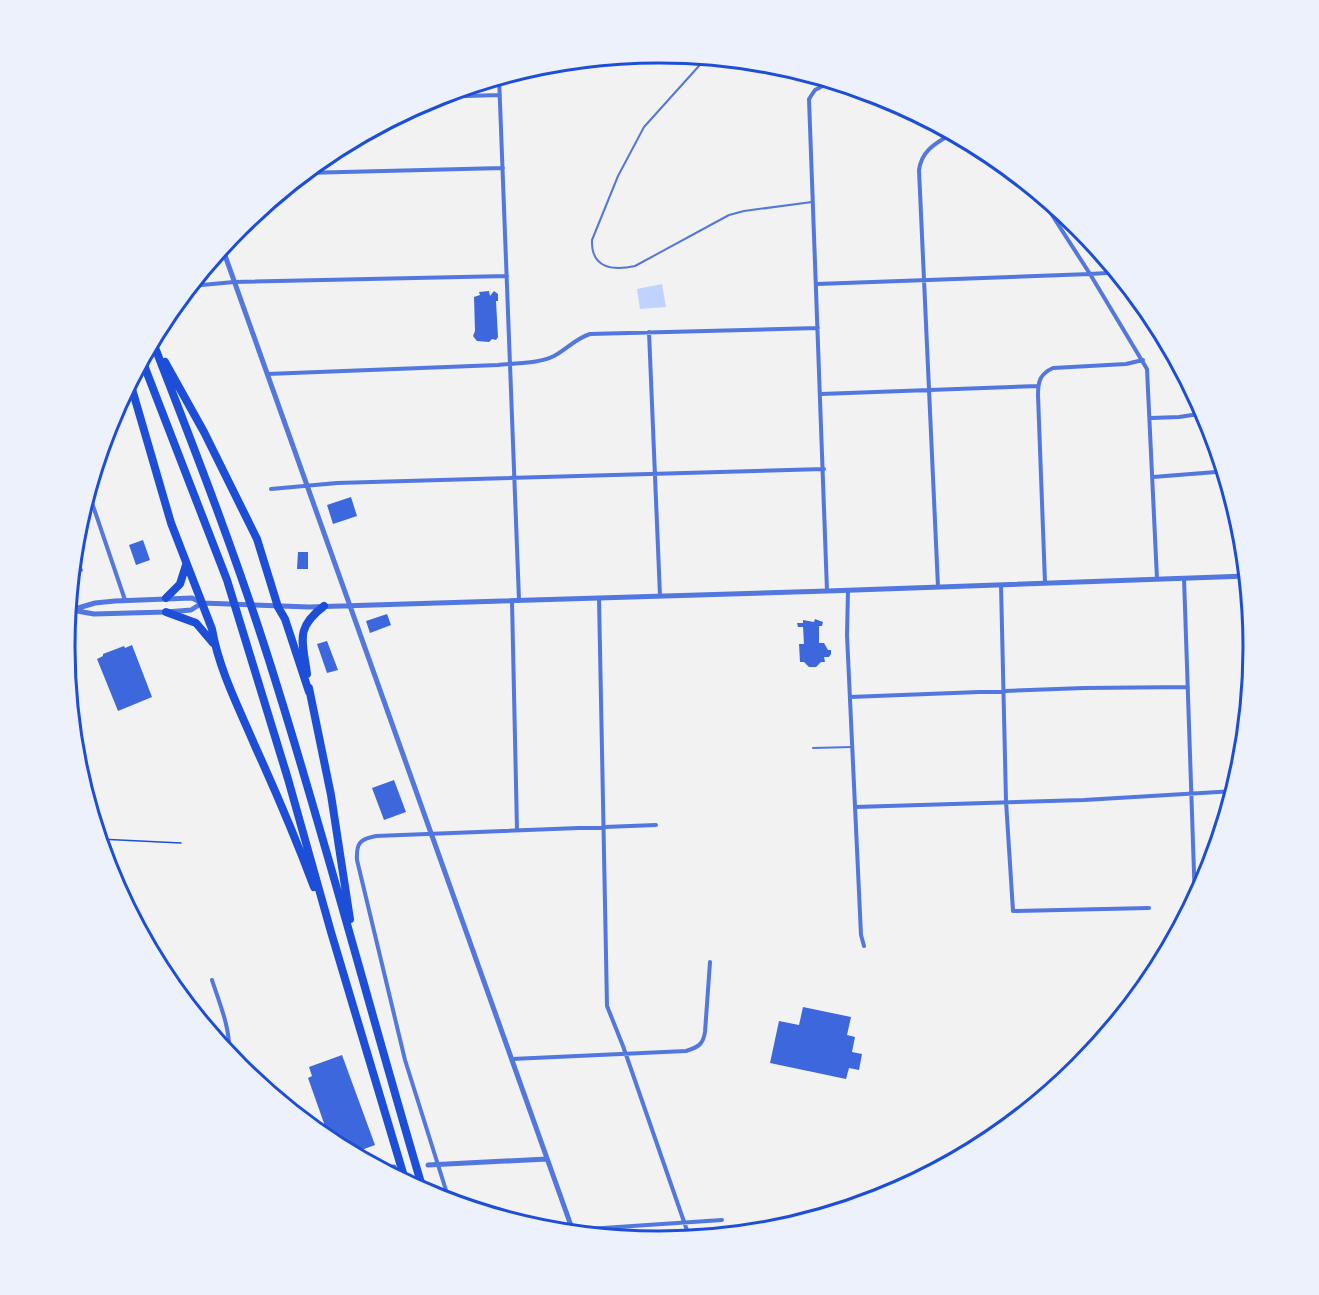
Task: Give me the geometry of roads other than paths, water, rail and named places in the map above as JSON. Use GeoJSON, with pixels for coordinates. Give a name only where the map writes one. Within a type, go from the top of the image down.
{"type":"FeatureCollection","features":[{"type":"Feature","properties":{"kind":"highway"},"geometry":{"type":"LineString","coordinates":[[158,348],[204,432],[257,539],[278,607],[285,620],[309,692]]}},
{"type":"Feature","properties":{"kind":"highway"},"geometry":{"type":"LineString","coordinates":[[157,349],[198,456],[278,686],[420,1181]]}},
{"type":"Feature","properties":{"kind":"highway"},"geometry":{"type":"LineString","coordinates":[[146,369],[227,580],[245,636],[403,1173]]}},
{"type":"Feature","properties":{"kind":"highway"},"geometry":{"type":"LineString","coordinates":[[133,393],[157,479],[186,565],[212,629],[225,675],[285,814],[331,932]]}},
{"type":"Feature","properties":{"kind":"highway"},"geometry":{"type":"LineString","coordinates":[[166,598],[180,584],[186,565]]}},
{"type":"Feature","properties":{"kind":"highway"},"geometry":{"type":"LineString","coordinates":[[324,606],[307,622],[301,636],[309,692],[331,795],[355,950]]}},
{"type":"Feature","properties":{"kind":"highway"},"geometry":{"type":"LineString","coordinates":[[166,612],[196,623],[215,645]]}},
{"type":"Feature","properties":{"kind":"street"},"geometry":{"type":"LineString","coordinates":[[499,86],[519,600]]}},
{"type":"Feature","properties":{"kind":"street"},"geometry":{"type":"LineString","coordinates":[[822,86],[815,90],[809,99],[827,591]]}},
{"type":"Feature","properties":{"kind":"street"},"geometry":{"type":"LineString","coordinates":[[465,97],[500,95]]}},
{"type":"Feature","properties":{"kind":"street"},"geometry":{"type":"LineString","coordinates":[[938,586],[923,279],[920,162],[932,145],[945,137]]}},
{"type":"Feature","properties":{"kind":"street"},"geometry":{"type":"LineString","coordinates":[[320,173],[503,168]]}},
{"type":"Feature","properties":{"kind":"street"},"geometry":{"type":"LineString","coordinates":[[1051,214],[1147,369],[1157,579]]}},
{"type":"Feature","properties":{"kind":"street"},"geometry":{"type":"LineString","coordinates":[[225,256],[571,1225]]}},
{"type":"Feature","properties":{"kind":"street"},"geometry":{"type":"LineString","coordinates":[[817,284],[1108,273]]}},
{"type":"Feature","properties":{"kind":"street"},"geometry":{"type":"LineString","coordinates":[[202,285],[234,282],[507,276]]}},
{"type":"Feature","properties":{"kind":"street"},"geometry":{"type":"LineString","coordinates":[[267,374],[510,364],[549,358],[584,336],[818,328]]}},
{"type":"Feature","properties":{"kind":"street"},"geometry":{"type":"LineString","coordinates":[[650,332],[660,596]]}},
{"type":"Feature","properties":{"kind":"street"},"geometry":{"type":"LineString","coordinates":[[1046,583],[1038,386],[1040,378],[1044,372],[1053,368],[1126,364],[1143,360]]}},
{"type":"Feature","properties":{"kind":"street"},"geometry":{"type":"LineString","coordinates":[[820,394],[1038,386]]}},
{"type":"Feature","properties":{"kind":"street"},"geometry":{"type":"LineString","coordinates":[[1151,418],[1196,415]]}},
{"type":"Feature","properties":{"kind":"street"},"geometry":{"type":"LineString","coordinates":[[272,489],[306,485],[824,469]]}},
{"type":"Feature","properties":{"kind":"street"},"geometry":{"type":"LineString","coordinates":[[1153,477],[1216,472]]}},
{"type":"Feature","properties":{"kind":"street"},"geometry":{"type":"LineString","coordinates":[[93,505],[125,600]]}},
{"type":"Feature","properties":{"kind":"street"},"geometry":{"type":"LineString","coordinates":[[76,610],[95,603],[166,598],[192,598],[202,603],[278,607],[1240,576]]}},
{"type":"Feature","properties":{"kind":"street"},"geometry":{"type":"LineString","coordinates":[[1184,578],[1194,883]]}},
{"type":"Feature","properties":{"kind":"street"},"geometry":{"type":"LineString","coordinates":[[1001,584],[1006,801],[1013,911],[1149,908]]}},
{"type":"Feature","properties":{"kind":"street"},"geometry":{"type":"LineString","coordinates":[[848,590],[850,698],[861,935],[864,946]]}},
{"type":"Feature","properties":{"kind":"street"},"geometry":{"type":"LineString","coordinates":[[599,598],[607,1006],[687,1231]]}},
{"type":"Feature","properties":{"kind":"street"},"geometry":{"type":"LineString","coordinates":[[512,600],[517,830]]}},
{"type":"Feature","properties":{"kind":"street"},"geometry":{"type":"LineString","coordinates":[[76,610],[94,614],[166,612],[192,610],[202,603]]}},
{"type":"Feature","properties":{"kind":"street"},"geometry":{"type":"LineString","coordinates":[[850,698],[1084,688],[1188,687]]}},
{"type":"Feature","properties":{"kind":"street"},"geometry":{"type":"LineString","coordinates":[[855,807],[1084,800],[1226,792]]}},
{"type":"Feature","properties":{"kind":"street"},"geometry":{"type":"LineString","coordinates":[[447,1192],[405,1060],[356,849],[368,838],[429,833],[656,825]]}},
{"type":"Feature","properties":{"kind":"street"},"geometry":{"type":"LineString","coordinates":[[511,1059],[686,1051],[701,1044],[705,1032],[710,962]]}},
{"type":"Feature","properties":{"kind":"street"},"geometry":{"type":"LineString","coordinates":[[212,980],[227,1026],[230,1044]]}},
{"type":"Feature","properties":{"kind":"street"},"geometry":{"type":"LineString","coordinates":[[428,1165],[547,1159]]}},
{"type":"Feature","properties":{"kind":"street"},"geometry":{"type":"LineString","coordinates":[[604,1229],[722,1220]]}},
{"type":"Feature","properties":{"kind":"lane"},"geometry":{"type":"LineString","coordinates":[[700,64],[644,127],[627,158],[592,240],[595,259],[608,267],[635,266],[729,215],[813,202]]}},
{"type":"Feature","properties":{"kind":"lane"},"geometry":{"type":"LineString","coordinates":[[813,747],[853,747]]}},
{"type":"Feature","properties":{"kind":"water"},"geometry":{"type":"Polygon","coordinates":[[[662,284],[666,307],[640,309],[637,289],[662,284]]]}}]}
